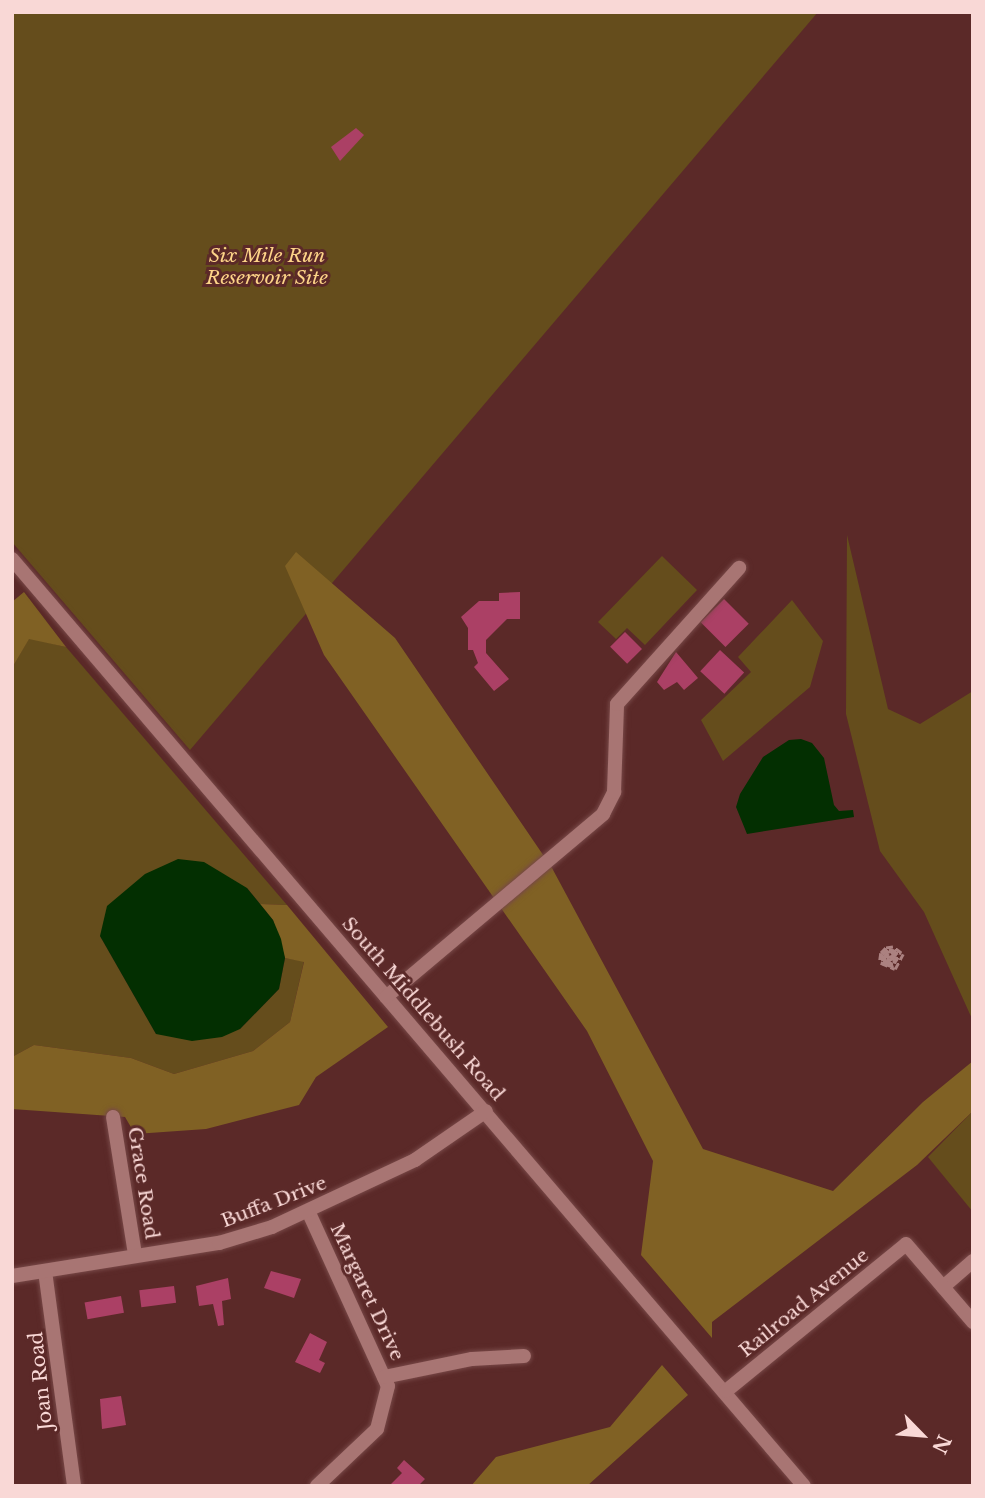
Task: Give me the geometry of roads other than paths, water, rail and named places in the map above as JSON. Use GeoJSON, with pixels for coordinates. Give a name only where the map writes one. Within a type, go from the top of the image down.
{"type":"FeatureCollection","features":[{"type":"Feature","properties":{"kind":"street","name":"South Middlebush Road"},"geometry":{"type":"LineString","coordinates":[[12,559],[726,1391],[804,1486]]}},
{"type":"Feature","properties":{"kind":"street"},"geometry":{"type":"LineString","coordinates":[[386,997],[603,814],[614,792],[617,704],[739,568]]}},
{"type":"Feature","properties":{"kind":"street","name":"Buffa Drive"},"geometry":{"type":"LineString","coordinates":[[12,1276],[219,1243],[309,1213],[415,1160],[486,1111]]}},
{"type":"Feature","properties":{"kind":"street","name":"Grace Road"},"geometry":{"type":"LineString","coordinates":[[113,1117],[135,1255]]}},
{"type":"Feature","properties":{"kind":"street","name":"Margaret Drive"},"geometry":{"type":"LineString","coordinates":[[309,1213],[384,1377],[388,1398],[377,1429],[317,1486]]}},
{"type":"Feature","properties":{"kind":"street","name":"Railroad Avenue"},"geometry":{"type":"LineString","coordinates":[[726,1391],[906,1244],[943,1287]]}},
{"type":"Feature","properties":{"kind":"street"},"geometry":{"type":"LineString","coordinates":[[973,1261],[943,1287],[973,1322]]}},
{"type":"Feature","properties":{"kind":"street","name":"Joan Road"},"geometry":{"type":"LineString","coordinates":[[46,1271],[74,1486]]}},
{"type":"Feature","properties":{"kind":"street"},"geometry":{"type":"LineString","coordinates":[[384,1377],[472,1359],[524,1356]]}},
{"type":"Feature","properties":{"kind":"park label","name":"Six Mile Run Reservoir Site"},"geometry":{"type":"Point","coordinates":[267,267]}}]}
